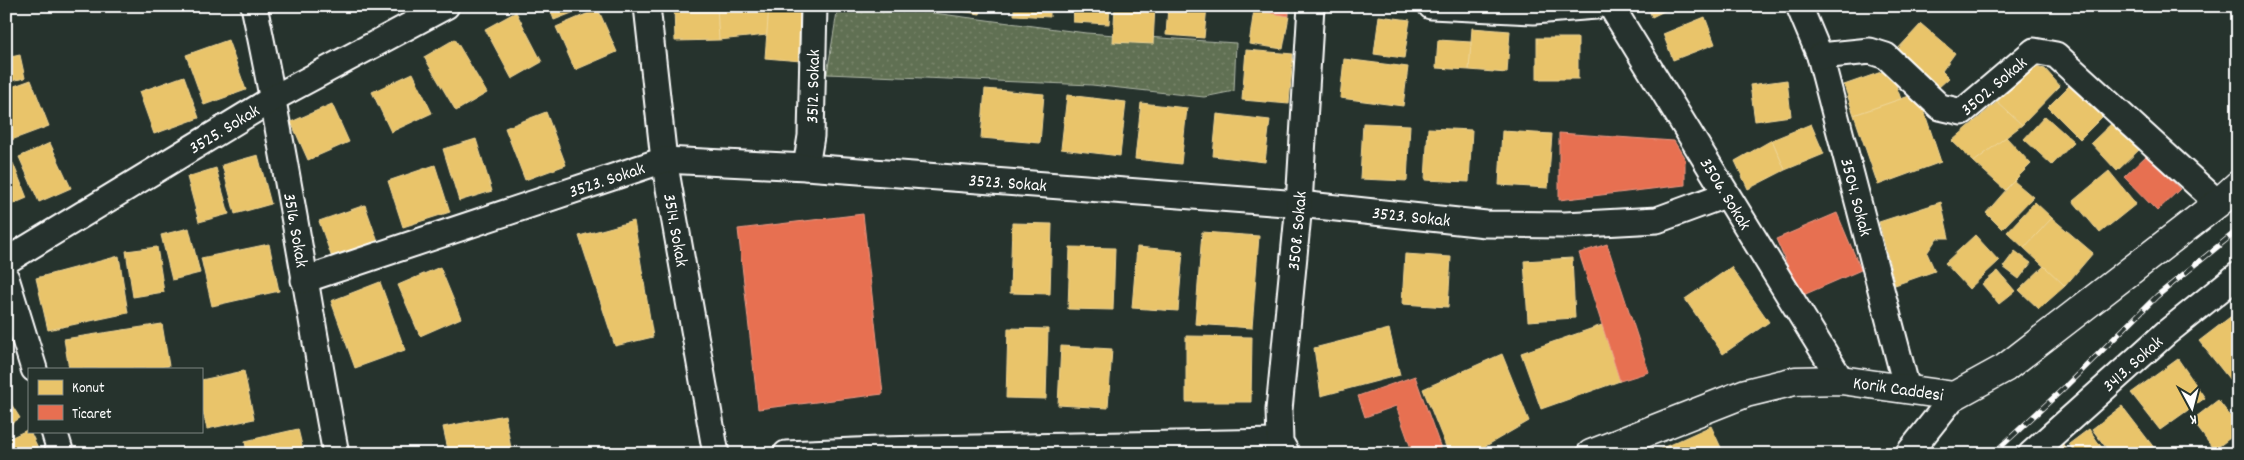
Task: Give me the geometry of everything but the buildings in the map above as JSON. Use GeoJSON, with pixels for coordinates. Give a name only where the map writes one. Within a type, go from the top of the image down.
{"type":"FeatureCollection","features":[{"type":"Feature","properties":{"kind":"main road","name":"Korik Caddesi"},"geometry":{"type":"LineString","coordinates":[[1592,454],[1746,393],[1795,381],[1841,380],[1954,396],[2004,368],[2228,194]]}},
{"type":"Feature","properties":{"kind":"street","name":"3516. Sokak"},"geometry":{"type":"LineString","coordinates":[[254,6],[274,98],[304,280],[336,454]]}},
{"type":"Feature","properties":{"kind":"street","name":"3525. Sokak"},"geometry":{"type":"LineString","coordinates":[[6,261],[274,98],[446,6]]}},
{"type":"Feature","properties":{"kind":"street","name":"3514. Sokak"},"geometry":{"type":"LineString","coordinates":[[647,6],[664,160],[716,454]]}},
{"type":"Feature","properties":{"kind":"street","name":"3512. Sokak"},"geometry":{"type":"LineString","coordinates":[[806,167],[811,136],[814,6]]}},
{"type":"Feature","properties":{"kind":"street","name":"3508. Sokak"},"geometry":{"type":"LineString","coordinates":[[1284,448],[1279,410],[1299,204],[1311,6]]}},
{"type":"Feature","properties":{"kind":"street"},"geometry":{"type":"LineString","coordinates":[[1431,6],[1534,11],[1596,6]]}},
{"type":"Feature","properties":{"kind":"street","name":"3506. Sokak"},"geometry":{"type":"LineString","coordinates":[[1611,6],[1841,380]]}},
{"type":"Feature","properties":{"kind":"street","name":"3504. Sokak"},"geometry":{"type":"LineString","coordinates":[[1799,6],[1820,56],[1907,389]]}},
{"type":"Feature","properties":{"kind":"street","name":"3502. Sokak"},"geometry":{"type":"LineString","coordinates":[[1820,56],[1870,52],[1886,56],[1940,107],[1962,112],[2034,51],[2056,55],[2228,194]]}},
{"type":"Feature","properties":{"kind":"street","name":"3523. Sokak"},"geometry":{"type":"LineString","coordinates":[[304,280],[664,160],[806,167],[1299,204],[1486,224],[1565,225],[1657,220],[1726,195]]}},
{"type":"Feature","properties":{"kind":"street","name":"3413. Sokak"},"geometry":{"type":"LineString","coordinates":[[2031,454],[2166,333],[2238,275]]}},
{"type":"Feature","properties":{"kind":"street"},"geometry":{"type":"LineString","coordinates":[[8,294],[34,368]]}},
{"type":"Feature","properties":{"kind":"street"},"geometry":{"type":"LineString","coordinates":[[1908,454],[1954,396]]}},
{"type":"Feature","properties":{"kind":"street"},"geometry":{"type":"LineString","coordinates":[[54,432],[61,454]]}},
{"type":"Feature","properties":{"kind":"street"},"geometry":{"type":"LineString","coordinates":[[786,454],[878,450],[1284,448]]}},
{"type":"Feature","properties":{"kind":"green space"},"geometry":{"type":"Polygon","coordinates":[[[838,6],[880,6],[1086,33],[1236,43],[1234,91],[1204,97],[1092,85],[827,74],[838,6]]]}},
{"type":"Feature","properties":{"kind":"railway"},"geometry":{"type":"LineString","coordinates":[[1993,454],[2064,388],[2157,296],[2238,230]]}}]}
